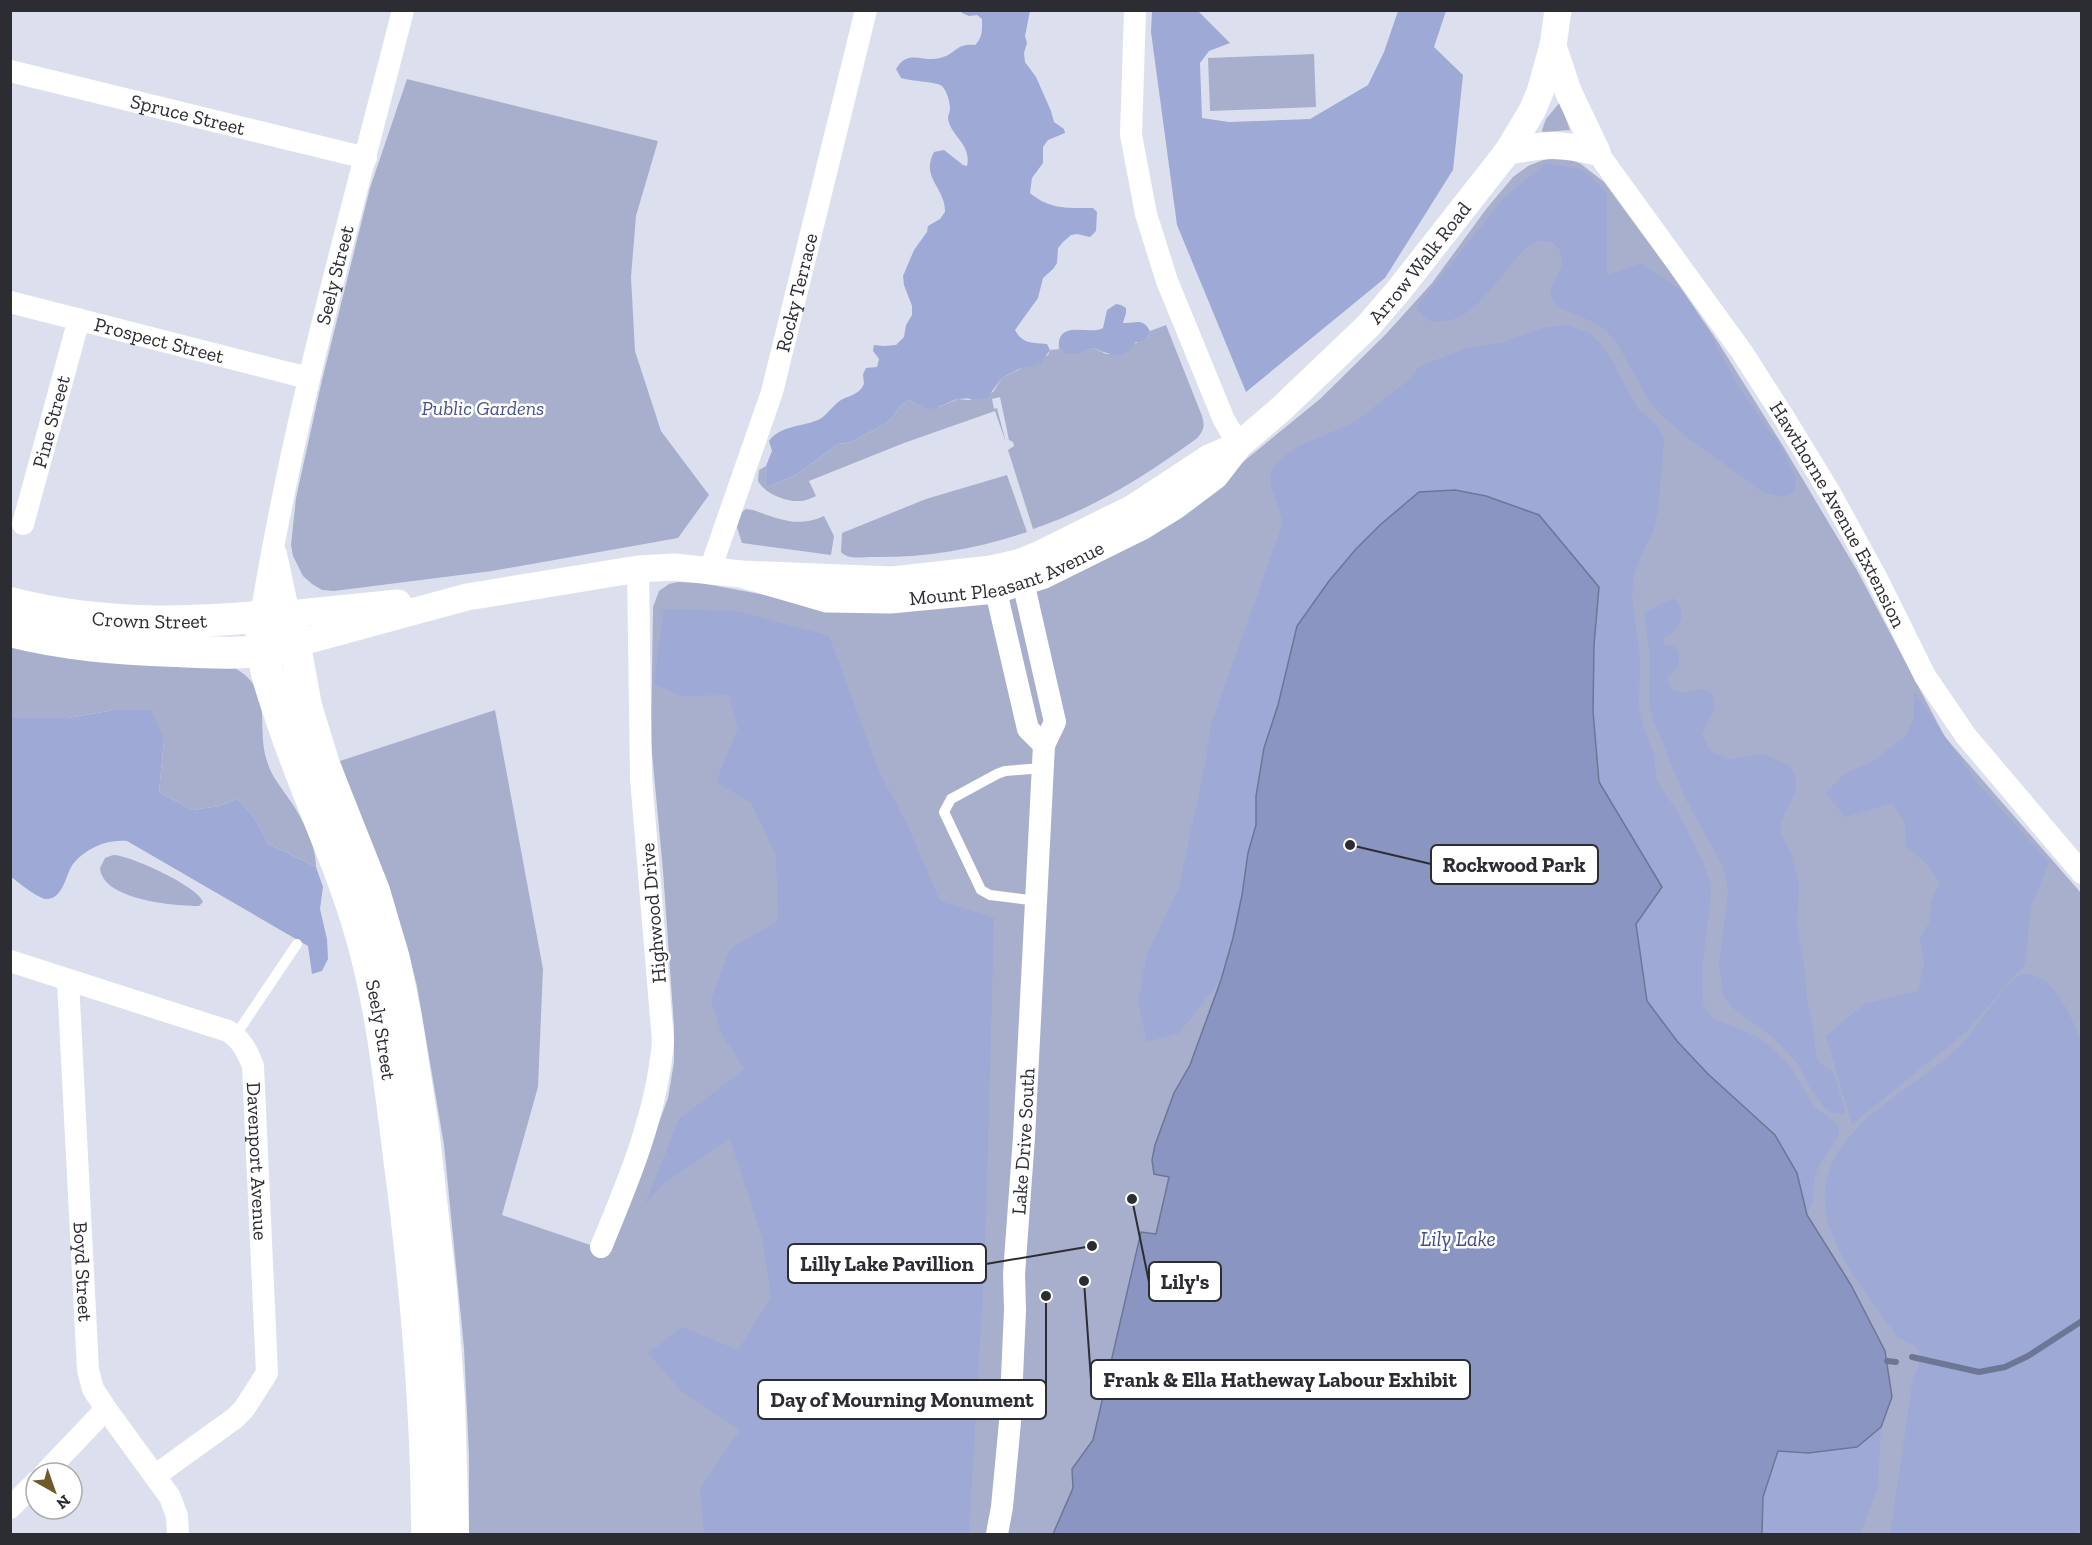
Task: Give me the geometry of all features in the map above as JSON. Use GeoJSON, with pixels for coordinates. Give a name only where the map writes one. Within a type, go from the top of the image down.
{"type":"FeatureCollection","features":[{"type":"Feature","properties":{"kind":"main road","name":"Crown Street"},"geometry":{"type":"LineString","coordinates":[[10,603],[68,616],[118,622],[207,622],[275,615]]}},
{"type":"Feature","properties":{"kind":"main road","name":"Seely Street"},"geometry":{"type":"LineString","coordinates":[[275,615],[294,644],[306,706],[324,765],[374,891],[394,959],[406,1018],[425,1138],[441,1290],[449,1400],[453,1534]]}},
{"type":"Feature","properties":{"kind":"main road","name":"Seely Street"},"geometry":{"type":"LineString","coordinates":[[275,615],[263,651],[271,687],[290,745],[351,902],[369,966],[382,1028],[415,1298],[423,1405],[427,1534]]}},
{"type":"Feature","properties":{"kind":"main road","name":"Crown Street"},"geometry":{"type":"LineString","coordinates":[[10,631],[90,646],[228,653],[263,651]]}},
{"type":"Feature","properties":{"kind":"main road","name":"Mount Pleasant Avenue"},"geometry":{"type":"LineString","coordinates":[[263,651],[294,644]]}},
{"type":"Feature","properties":{"kind":"street","name":"Seely Street"},"geometry":{"type":"LineString","coordinates":[[275,615],[273,542],[308,378],[403,10]]}},
{"type":"Feature","properties":{"kind":"street","name":"Rocky Terrace"},"geometry":{"type":"LineString","coordinates":[[710,570],[772,392],[866,10]]}},
{"type":"Feature","properties":{"kind":"street"},"geometry":{"type":"LineString","coordinates":[[1135,10],[1131,135],[1146,214],[1167,281],[1224,420],[1239,445]]}},
{"type":"Feature","properties":{"kind":"street","name":"Arrow Walk Road"},"geometry":{"type":"LineString","coordinates":[[1239,445],[1290,402],[1368,326],[1400,290],[1508,152],[1532,111],[1540,92],[1553,46],[1558,10]]}},
{"type":"Feature","properties":{"kind":"street"},"geometry":{"type":"LineString","coordinates":[[1553,46],[1568,91],[1598,152]]}},
{"type":"Feature","properties":{"kind":"street","name":"Spruce Street"},"geometry":{"type":"LineString","coordinates":[[10,70],[366,158]]}},
{"type":"Feature","properties":{"kind":"street"},"geometry":{"type":"LineString","coordinates":[[1508,152],[1548,144],[1568,145],[1598,152]]}},
{"type":"Feature","properties":{"kind":"street","name":"Hawthorne Avenue Extension"},"geometry":{"type":"LineString","coordinates":[[1598,152],[1742,352],[1783,416],[1830,493],[1876,577],[1925,675],[1966,736],[2082,873]]}},
{"type":"Feature","properties":{"kind":"street","name":"Prospect Street"},"geometry":{"type":"LineString","coordinates":[[10,302],[308,378]]}},
{"type":"Feature","properties":{"kind":"street","name":"Pine Street"},"geometry":{"type":"LineString","coordinates":[[23,524],[79,319]]}},
{"type":"Feature","properties":{"kind":"street","name":"Mount Pleasant Avenue"},"geometry":{"type":"LineString","coordinates":[[275,615],[468,597],[638,569],[674,567],[741,574],[827,600],[890,600],[1020,572],[1044,575],[1167,512],[1215,476],[1239,445]]}},
{"type":"Feature","properties":{"kind":"street","name":"Highwood Drive"},"geometry":{"type":"LineString","coordinates":[[601,1247],[629,1181],[652,1107],[660,1072],[663,1041],[641,778],[638,569]]}},
{"type":"Feature","properties":{"kind":"street","name":"Lake Drive South"},"geometry":{"type":"LineString","coordinates":[[997,1534],[1002,1507],[1010,1422],[1015,1310],[1014,1274],[1024,1137],[1044,745],[1054,722],[1020,572]]}},
{"type":"Feature","properties":{"kind":"street"},"geometry":{"type":"LineString","coordinates":[[994,579],[1028,729],[1044,745]]}},
{"type":"Feature","properties":{"kind":"street","name":"Mount Pleasant Avenue"},"geometry":{"type":"LineString","coordinates":[[294,644],[468,597]]}},
{"type":"Feature","properties":{"kind":"street"},"geometry":{"type":"LineString","coordinates":[[10,961],[228,1031],[235,1036]]}},
{"type":"Feature","properties":{"kind":"street","name":"Boyd Street"},"geometry":{"type":"LineString","coordinates":[[68,981],[88,1370],[93,1389],[156,1475],[174,1504],[178,1534]]}},
{"type":"Feature","properties":{"kind":"street","name":"Davenport Avenue"},"geometry":{"type":"LineString","coordinates":[[156,1475],[236,1418],[267,1373],[253,1066],[247,1050],[235,1036]]}},
{"type":"Feature","properties":{"kind":"street"},"geometry":{"type":"LineString","coordinates":[[56,1461],[106,1409]]}},
{"type":"Feature","properties":{"kind":"street"},"geometry":{"type":"LineString","coordinates":[[10,1508],[24,1494]]}},
{"type":"Feature","properties":{"kind":"lane"},"geometry":{"type":"LineString","coordinates":[[1037,901],[990,895],[981,890],[944,812],[951,799],[997,774],[1005,771],[1043,768]]}},
{"type":"Feature","properties":{"kind":"lane"},"geometry":{"type":"LineString","coordinates":[[235,1036],[297,945]]}},
{"type":"Feature","properties":{"kind":"green space"},"geometry":{"type":"Polygon","coordinates":[[[1314,54],[1316,107],[1210,111],[1208,58],[1314,54]]]}},
{"type":"Feature","properties":{"kind":"green space","name":"Public Gardens"},"geometry":{"type":"Polygon","coordinates":[[[407,79],[658,141],[636,216],[631,277],[635,351],[661,431],[709,495],[678,538],[492,571],[334,591],[322,590],[303,576],[293,556],[291,545],[296,498],[322,380],[370,188],[407,79]]]}},
{"type":"Feature","properties":{"kind":"green space"},"geometry":{"type":"Polygon","coordinates":[[[1560,102],[1570,130],[1543,132],[1546,119],[1560,102]]]}},
{"type":"Feature","properties":{"kind":"green space"},"geometry":{"type":"Polygon","coordinates":[[[1554,158],[1570,159],[1581,164],[1604,182],[1668,269],[1718,342],[1858,572],[1945,737],[2081,893],[2081,1534],[469,1534],[469,1456],[464,1348],[444,1145],[417,986],[406,943],[340,761],[495,710],[543,969],[538,1087],[502,1215],[611,1252],[668,1098],[674,1062],[674,1026],[663,871],[651,742],[653,607],[659,591],[669,584],[678,582],[701,583],[797,601],[836,605],[1201,496],[1320,399],[1386,334],[1432,283],[1487,208],[1513,177],[1528,166],[1554,158]]]}},
{"type":"Feature","properties":{"kind":"green space"},"geometry":{"type":"Polygon","coordinates":[[[1166,325],[1202,416],[1204,426],[1202,431],[1196,439],[1138,478],[1077,512],[1055,521],[1033,529],[1008,450],[1014,446],[1009,440],[1000,397],[992,399],[994,409],[997,408],[1006,443],[995,411],[904,443],[809,481],[816,496],[805,500],[795,501],[777,496],[766,490],[758,481],[759,470],[766,466],[770,486],[796,475],[838,444],[851,442],[883,425],[891,419],[903,403],[909,400],[921,407],[939,407],[958,399],[969,400],[993,392],[1002,378],[1048,355],[1050,350],[1059,349],[1063,352],[1076,353],[1094,348],[1106,354],[1125,354],[1131,346],[1146,339],[1150,331],[1166,325]]]}},
{"type":"Feature","properties":{"kind":"green space"},"geometry":{"type":"Polygon","coordinates":[[[1007,475],[1027,532],[970,548],[931,554],[855,558],[841,552],[842,533],[926,499],[1007,475]]]}},
{"type":"Feature","properties":{"kind":"green space"},"geometry":{"type":"Polygon","coordinates":[[[746,509],[797,522],[815,520],[824,516],[834,536],[831,555],[742,543],[737,527],[742,512],[746,509]]]}},
{"type":"Feature","properties":{"kind":"green space"},"geometry":{"type":"Polygon","coordinates":[[[10,646],[233,667],[247,677],[260,698],[264,750],[269,768],[306,827],[313,847],[316,867],[267,843],[255,819],[237,799],[219,806],[192,810],[159,792],[164,740],[114,710],[68,718],[11,718],[10,646]]]}},
{"type":"Feature","properties":{"kind":"green space"},"geometry":{"type":"Polygon","coordinates":[[[113,855],[134,860],[163,873],[190,888],[203,902],[199,906],[174,905],[126,894],[104,879],[100,868],[105,858],[113,855]]]}},
{"type":"Feature","properties":{"kind":"shaded area"},"geometry":{"type":"Polygon","coordinates":[[[962,11],[1030,11],[1025,36],[1027,43],[1024,53],[1025,62],[1036,77],[1054,122],[1064,129],[1065,133],[1048,140],[1043,147],[1043,163],[1032,178],[1030,193],[1037,199],[1052,205],[1068,208],[1093,208],[1097,212],[1096,231],[1090,237],[1071,235],[1058,248],[1057,263],[1043,278],[1038,298],[1015,330],[1021,338],[1033,343],[1047,344],[1050,350],[1041,363],[1019,369],[1002,378],[987,398],[958,399],[931,409],[921,407],[909,400],[903,403],[891,419],[883,425],[851,442],[838,444],[796,475],[770,486],[767,484],[766,466],[772,451],[769,441],[779,432],[820,419],[838,402],[857,393],[864,384],[863,374],[866,368],[877,367],[879,359],[873,351],[874,345],[896,345],[904,337],[906,325],[912,315],[912,306],[903,276],[928,226],[940,219],[945,212],[942,196],[932,176],[930,161],[934,152],[944,150],[963,165],[967,166],[968,158],[964,146],[950,124],[949,103],[944,88],[935,83],[901,78],[896,69],[906,59],[940,58],[960,47],[975,45],[981,36],[982,19],[977,15],[969,16],[962,11]]]}},
{"type":"Feature","properties":{"kind":"shaded area"},"geometry":{"type":"Polygon","coordinates":[[[1152,11],[1198,11],[1230,43],[1209,51],[1200,63],[1202,118],[1229,122],[1310,119],[1368,85],[1384,52],[1398,11],[1446,11],[1434,47],[1463,75],[1453,170],[1385,278],[1246,392],[1177,225],[1151,32],[1152,11]]]}},
{"type":"Feature","properties":{"kind":"shaded area"},"geometry":{"type":"Polygon","coordinates":[[[1546,163],[1582,169],[1607,193],[1607,275],[1641,263],[1682,291],[1708,330],[1739,388],[1782,448],[1796,478],[1795,490],[1792,494],[1783,497],[1763,492],[1688,438],[1651,404],[1617,343],[1606,331],[1593,322],[1558,307],[1552,300],[1550,292],[1561,267],[1562,258],[1559,249],[1552,242],[1540,241],[1529,245],[1477,304],[1452,320],[1434,322],[1420,313],[1417,306],[1504,198],[1546,163]]]}},
{"type":"Feature","properties":{"kind":"shaded area"},"geometry":{"type":"Polygon","coordinates":[[[1116,304],[1126,308],[1123,323],[1138,322],[1147,327],[1150,331],[1146,340],[1136,342],[1129,351],[1121,355],[1094,348],[1076,354],[1068,354],[1059,349],[1059,340],[1068,331],[1103,328],[1107,310],[1116,304]]]}},
{"type":"Feature","properties":{"kind":"shaded area"},"geometry":{"type":"Polygon","coordinates":[[[1566,325],[1590,333],[1600,343],[1638,409],[1658,426],[1664,440],[1658,513],[1654,529],[1639,560],[1632,594],[1640,658],[1639,708],[1654,754],[1657,781],[1680,816],[1702,860],[1710,883],[1711,895],[1702,969],[1703,1003],[1708,1013],[1716,1020],[1752,1034],[1767,1044],[1789,1065],[1815,1107],[1838,1125],[1839,1135],[1817,1169],[1813,1201],[1807,1215],[1797,1173],[1745,1107],[1708,1074],[1677,1041],[1647,1001],[1636,924],[1662,887],[1599,782],[1593,711],[1594,645],[1599,587],[1356,549],[1329,581],[1297,626],[1278,705],[1264,748],[1256,796],[1256,825],[1248,853],[1233,938],[1221,980],[1179,1033],[1147,1042],[1138,1002],[1147,954],[1179,887],[1205,765],[1211,724],[1283,523],[1271,485],[1270,477],[1273,466],[1301,445],[1351,424],[1406,382],[1420,366],[1467,348],[1500,343],[1547,327],[1566,325]]]}},
{"type":"Feature","properties":{"kind":"shaded area"},"geometry":{"type":"Polygon","coordinates":[[[1673,598],[1681,610],[1681,621],[1674,631],[1663,639],[1664,645],[1676,647],[1679,664],[1667,678],[1671,689],[1681,693],[1703,689],[1713,694],[1715,707],[1702,734],[1707,746],[1715,754],[1733,759],[1764,754],[1789,766],[1796,779],[1796,790],[1781,821],[1781,833],[1792,856],[1799,885],[1797,928],[1816,1056],[1821,1064],[1834,1073],[1845,1110],[1844,1114],[1833,1113],[1824,1107],[1809,1086],[1799,1065],[1770,1035],[1734,1009],[1723,996],[1719,964],[1728,892],[1722,864],[1685,798],[1649,704],[1650,656],[1644,613],[1673,598]]]}},
{"type":"Feature","properties":{"kind":"shaded area"},"geometry":{"type":"Polygon","coordinates":[[[664,609],[737,611],[829,636],[880,774],[907,824],[940,901],[994,918],[985,1258],[969,1534],[704,1534],[700,1488],[740,1430],[681,1391],[648,1353],[682,1327],[738,1350],[771,1297],[762,1237],[730,1138],[664,1183],[645,1204],[679,1119],[745,1069],[722,1035],[711,1000],[730,949],[778,921],[776,855],[751,803],[716,782],[738,728],[729,695],[682,696],[654,684],[664,609]]]}},
{"type":"Feature","properties":{"kind":"shaded area"},"geometry":{"type":"Polygon","coordinates":[[[1914,691],[1976,782],[2049,862],[2031,907],[2025,964],[1966,1032],[1852,1124],[1826,1036],[1864,1004],[1918,991],[1924,964],[1920,938],[1930,921],[1931,901],[1940,883],[1927,864],[1906,846],[1905,823],[1892,803],[1845,817],[1826,793],[1844,774],[1871,762],[1906,736],[1914,719],[1914,691]]]}},
{"type":"Feature","properties":{"kind":"shaded area"},"geometry":{"type":"Polygon","coordinates":[[[114,710],[151,710],[164,740],[159,792],[192,810],[219,806],[237,799],[255,819],[267,843],[316,867],[323,887],[320,909],[327,939],[328,959],[322,971],[312,974],[308,946],[127,841],[105,843],[84,853],[73,864],[60,891],[52,898],[46,899],[38,896],[10,876],[10,718],[68,718],[114,710]]]}},
{"type":"Feature","properties":{"kind":"shaded area"},"geometry":{"type":"Polygon","coordinates":[[[2023,974],[2034,976],[2053,988],[2066,1008],[2081,1040],[2081,1528],[2076,1534],[1890,1534],[1913,1378],[1920,1357],[1918,1349],[1897,1337],[1841,1253],[1829,1226],[1825,1199],[1829,1171],[1845,1143],[1873,1113],[1957,1049],[1999,996],[2023,974]]]}},
{"type":"Feature","properties":{"kind":"shaded area"},"geometry":{"type":"Polygon","coordinates":[[[1881,1427],[1878,1486],[1861,1534],[1762,1534],[1763,1497],[1778,1451],[1808,1453],[1857,1447],[1881,1427]]]}},
{"type":"Feature","properties":{"kind":"water","name":"Lily Lake"},"geometry":{"type":"Polygon","coordinates":[[[1455,490],[1486,496],[1539,515],[1599,587],[1594,645],[1593,711],[1599,782],[1662,887],[1636,924],[1647,1001],[1677,1041],[1708,1074],[1775,1135],[1797,1173],[1807,1215],[1851,1285],[1885,1351],[1892,1397],[1881,1427],[1857,1447],[1808,1453],[1778,1451],[1763,1497],[1762,1534],[1053,1534],[1073,1488],[1072,1469],[1093,1440],[1141,1232],[1156,1234],[1169,1177],[1154,1174],[1152,1160],[1155,1145],[1174,1093],[1190,1065],[1221,980],[1233,938],[1248,853],[1256,825],[1256,796],[1264,748],[1278,705],[1297,626],[1329,581],[1380,525],[1419,492],[1455,490]]]}},
{"type":"Feature","properties":{"kind":"waterway"},"geometry":{"type":"LineString","coordinates":[[1912,1357],[1979,1372],[2005,1367],[2028,1356],[2082,1321]]}},
{"type":"Feature","properties":{"kind":"waterway"},"geometry":{"type":"LineString","coordinates":[[1887,1361],[1896,1362]]}},
{"type":"Feature","properties":{"kind":"place","name":"Rockwood Park"},"geometry":{"type":"Point","coordinates":[1350,845]}},
{"type":"Feature","properties":{"kind":"place","name":"Lily's"},"geometry":{"type":"Point","coordinates":[1132,1199]}},
{"type":"Feature","properties":{"kind":"place","name":"Lilly Lake Pavillion"},"geometry":{"type":"Point","coordinates":[1092,1246]}},
{"type":"Feature","properties":{"kind":"place","name":"Frank & Ella Hatheway Labour Exhibit"},"geometry":{"type":"Point","coordinates":[1084,1281]}},
{"type":"Feature","properties":{"kind":"place","name":"Day of Mourning Monument"},"geometry":{"type":"Point","coordinates":[1046,1296]}}]}
